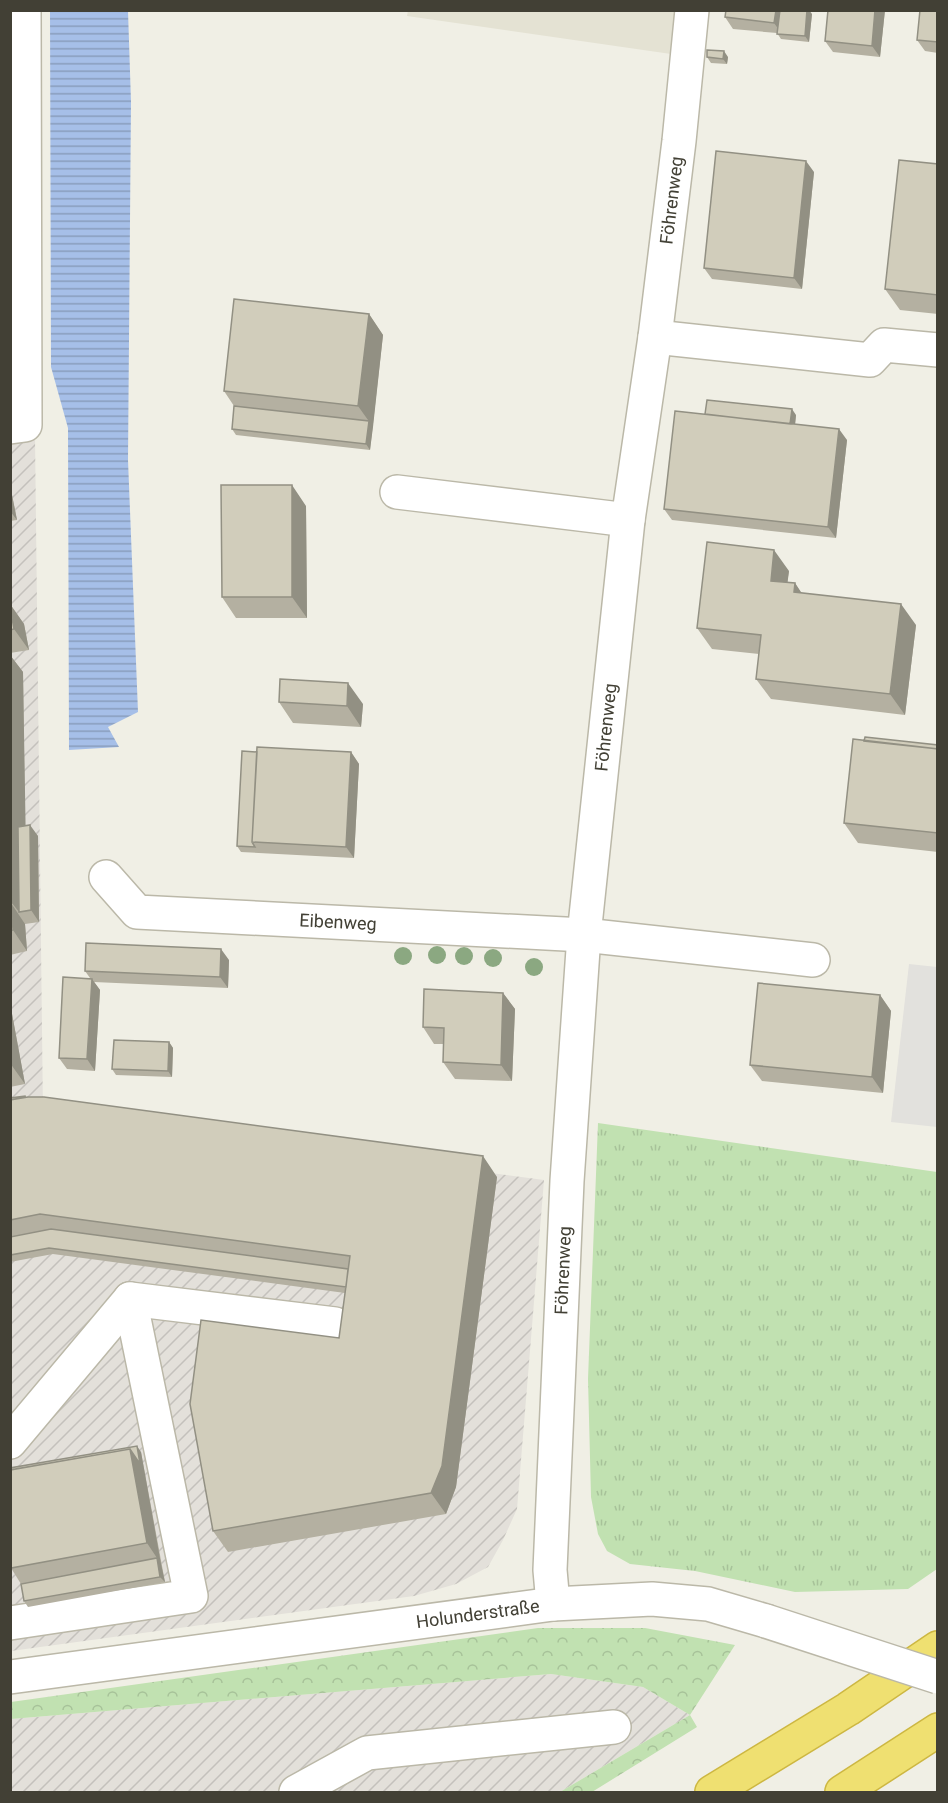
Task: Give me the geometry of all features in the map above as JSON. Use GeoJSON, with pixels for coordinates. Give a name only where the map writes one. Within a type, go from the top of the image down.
{"type":"FeatureCollection","features":[{"type":"Feature","properties":{"kind":"highway"},"geometry":{"type":"LineString","coordinates":[[712,1792],[848,1709],[938,1648]]}},
{"type":"Feature","properties":{"kind":"highway"},"geometry":{"type":"LineString","coordinates":[[842,1792],[938,1730]]}},
{"type":"Feature","properties":{"kind":"street"},"geometry":{"type":"LineString","coordinates":[[10,427],[25,425],[24,10]]}},
{"type":"Feature","properties":{"kind":"street","name":"Föhrenweg"},"geometry":{"type":"LineString","coordinates":[[553,1604],[550,1570],[565,1228],[584,935],[628,520],[655,337],[692,10]]}},
{"type":"Feature","properties":{"kind":"street"},"geometry":{"type":"LineString","coordinates":[[655,337],[870,360],[884,345],[938,350]]}},
{"type":"Feature","properties":{"kind":"street"},"geometry":{"type":"LineString","coordinates":[[397,492],[628,520]]}},
{"type":"Feature","properties":{"kind":"street","name":"Eibenweg"},"geometry":{"type":"LineString","coordinates":[[106,877],[138,912],[584,935]]}},
{"type":"Feature","properties":{"kind":"street"},"geometry":{"type":"LineString","coordinates":[[584,935],[813,960]]}},
{"type":"Feature","properties":{"kind":"street"},"geometry":{"type":"LineString","coordinates":[[130,1299],[335,1323]]}},
{"type":"Feature","properties":{"kind":"street"},"geometry":{"type":"LineString","coordinates":[[10,1442],[130,1299]]}},
{"type":"Feature","properties":{"kind":"street"},"geometry":{"type":"LineString","coordinates":[[10,1623],[191,1596],[130,1299]]}},
{"type":"Feature","properties":{"kind":"street","name":"Holunderstraße"},"geometry":{"type":"LineString","coordinates":[[10,1677],[553,1604],[652,1599],[708,1604],[938,1677]]}},
{"type":"Feature","properties":{"kind":"street"},"geometry":{"type":"LineString","coordinates":[[296,1792],[367,1753],[614,1727]]}},
{"type":"Feature","properties":{"kind":"shaded area"},"geometry":{"type":"Polygon","coordinates":[[[408,10],[676,11],[671,54],[407,16],[408,10]]]}},
{"type":"Feature","properties":{"kind":"shaded area"},"geometry":{"type":"Polygon","coordinates":[[[35,437],[43,1114],[544,1180],[517,1509],[488,1567],[456,1584],[414,1596],[11,1651],[10,441],[35,437]]]}},
{"type":"Feature","properties":{"kind":"shaded area"},"geometry":{"type":"Polygon","coordinates":[[[909,964],[937,967],[937,1127],[891,1122],[909,964]]]}},
{"type":"Feature","properties":{"kind":"shaded area"},"geometry":{"type":"Polygon","coordinates":[[[551,1674],[643,1687],[690,1715],[560,1792],[11,1792],[11,1719],[551,1674]]]}},
{"type":"Feature","properties":{"kind":"green space"},"geometry":{"type":"Polygon","coordinates":[[[598,1123],[937,1172],[937,1569],[908,1589],[795,1592],[695,1571],[630,1564],[607,1551],[598,1534],[591,1497],[588,1379],[598,1123]]]}},
{"type":"Feature","properties":{"kind":"green space"},"geometry":{"type":"Polygon","coordinates":[[[538,1628],[645,1628],[735,1645],[690,1715],[643,1687],[551,1674],[11,1719],[11,1702],[538,1628]]]}},
{"type":"Feature","properties":{"kind":"green space"},"geometry":{"type":"Polygon","coordinates":[[[690,1715],[697,1727],[592,1792],[560,1792],[690,1715]]]}},
{"type":"Feature","properties":{"kind":"water"},"geometry":{"type":"Polygon","coordinates":[[[50,11],[128,11],[131,102],[128,460],[138,712],[108,727],[119,747],[69,750],[68,428],[51,367],[50,11]]]}},
{"type":"Feature","properties":{"kind":"building"},"geometry":{"type":"Polygon","coordinates":[[[726,10],[776,10],[774,23],[725,17],[726,10]]]}},
{"type":"Feature","properties":{"kind":"building"},"geometry":{"type":"Polygon","coordinates":[[[780,10],[807,10],[805,36],[777,34],[780,10]]]}},
{"type":"Feature","properties":{"kind":"building"},"geometry":{"type":"Polygon","coordinates":[[[828,10],[875,10],[872,46],[825,41],[828,10]]]}},
{"type":"Feature","properties":{"kind":"building"},"geometry":{"type":"Polygon","coordinates":[[[920,10],[938,10],[938,42],[917,40],[920,10]]]}},
{"type":"Feature","properties":{"kind":"building"},"geometry":{"type":"Polygon","coordinates":[[[707,50],[724,51],[723,59],[707,57],[707,50]]]}},
{"type":"Feature","properties":{"kind":"building"},"geometry":{"type":"Polygon","coordinates":[[[716,151],[806,161],[794,278],[704,268],[716,151]]]}},
{"type":"Feature","properties":{"kind":"building"},"geometry":{"type":"Polygon","coordinates":[[[899,160],[938,164],[938,295],[885,289],[899,160]]]}},
{"type":"Feature","properties":{"kind":"building"},"geometry":{"type":"Polygon","coordinates":[[[234,299],[369,314],[358,406],[224,391],[234,299]]]}},
{"type":"Feature","properties":{"kind":"building"},"geometry":{"type":"Polygon","coordinates":[[[707,400],[792,409],[790,424],[705,414],[707,400]]]}},
{"type":"Feature","properties":{"kind":"building"},"geometry":{"type":"Polygon","coordinates":[[[234,406],[369,421],[366,444],[232,429],[234,406]]]}},
{"type":"Feature","properties":{"kind":"building"},"geometry":{"type":"Polygon","coordinates":[[[675,411],[839,429],[828,527],[664,509],[675,411]]]}},
{"type":"Feature","properties":{"kind":"building"},"geometry":{"type":"Polygon","coordinates":[[[221,485],[292,485],[292,597],[222,597],[221,485]]]}},
{"type":"Feature","properties":{"kind":"building"},"geometry":{"type":"Polygon","coordinates":[[[707,542],[774,550],[771,581],[795,583],[794,592],[901,604],[890,694],[756,679],[761,635],[697,628],[707,542]]]}},
{"type":"Feature","properties":{"kind":"building"},"geometry":{"type":"Polygon","coordinates":[[[10,607],[14,629],[10,630],[10,607]]]}},
{"type":"Feature","properties":{"kind":"building"},"geometry":{"type":"Polygon","coordinates":[[[280,679],[348,683],[347,706],[279,702],[280,679]]]}},
{"type":"Feature","properties":{"kind":"building"},"geometry":{"type":"Polygon","coordinates":[[[865,737],[938,745],[938,749],[864,741],[865,737]]]}},
{"type":"Feature","properties":{"kind":"building"},"geometry":{"type":"Polygon","coordinates":[[[853,739],[938,749],[938,833],[844,823],[853,739]]]}},
{"type":"Feature","properties":{"kind":"building"},"geometry":{"type":"Polygon","coordinates":[[[257,747],[351,752],[346,847],[252,842],[257,747]]]}},
{"type":"Feature","properties":{"kind":"building"},"geometry":{"type":"Polygon","coordinates":[[[242,751],[257,752],[252,842],[255,847],[237,846],[242,751]]]}},
{"type":"Feature","properties":{"kind":"building"},"geometry":{"type":"Polygon","coordinates":[[[10,794],[13,930],[10,931],[10,794]]]}},
{"type":"Feature","properties":{"kind":"building"},"geometry":{"type":"Polygon","coordinates":[[[30,825],[31,910],[19,912],[18,827],[30,825]]]}},
{"type":"Feature","properties":{"kind":"building"},"geometry":{"type":"Polygon","coordinates":[[[86,943],[221,949],[220,977],[85,971],[86,943]]]}},
{"type":"Feature","properties":{"kind":"building"},"geometry":{"type":"Polygon","coordinates":[[[63,977],[92,979],[87,1059],[59,1058],[63,977]]]}},
{"type":"Feature","properties":{"kind":"building"},"geometry":{"type":"Polygon","coordinates":[[[758,983],[880,995],[872,1077],[750,1065],[758,983]]]}},
{"type":"Feature","properties":{"kind":"building"},"geometry":{"type":"Polygon","coordinates":[[[424,989],[503,993],[501,1065],[443,1062],[444,1028],[423,1027],[424,989]]]}},
{"type":"Feature","properties":{"kind":"building"},"geometry":{"type":"Polygon","coordinates":[[[114,1040],[169,1042],[168,1071],[112,1069],[114,1040]]]}},
{"type":"Feature","properties":{"kind":"building"},"geometry":{"type":"Polygon","coordinates":[[[44,1097],[483,1156],[442,1466],[431,1493],[213,1531],[190,1404],[201,1320],[339,1338],[350,1256],[40,1214],[10,1220],[10,1100],[44,1097]]]}},
{"type":"Feature","properties":{"kind":"building"},"geometry":{"type":"Polygon","coordinates":[[[51,1229],[348,1269],[346,1287],[49,1248],[10,1255],[10,1237],[51,1229]]]}},
{"type":"Feature","properties":{"kind":"building"},"geometry":{"type":"Polygon","coordinates":[[[137,1446],[140,1464],[130,1449],[10,1470],[10,1468],[137,1446]]]}},
{"type":"Feature","properties":{"kind":"building"},"geometry":{"type":"Polygon","coordinates":[[[130,1449],[147,1543],[11,1568],[10,1470],[130,1449]]]}},
{"type":"Feature","properties":{"kind":"building"},"geometry":{"type":"Polygon","coordinates":[[[157,1558],[160,1577],[24,1601],[21,1584],[157,1558]]]}}]}
